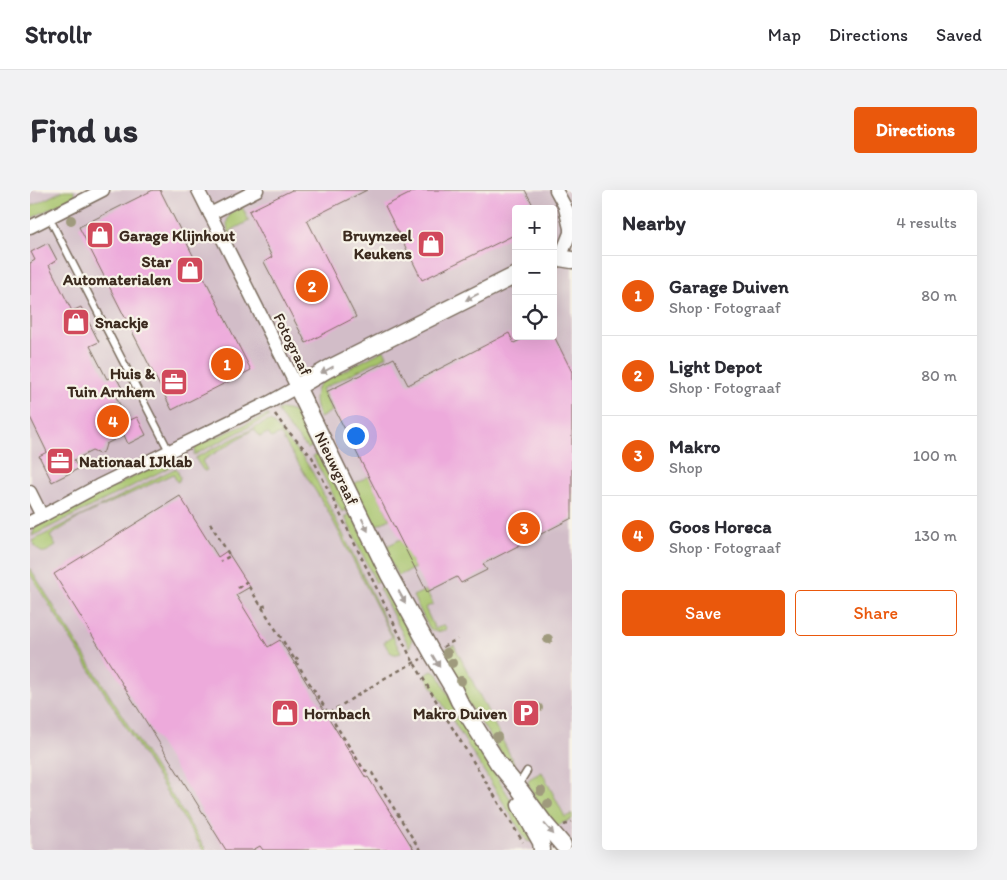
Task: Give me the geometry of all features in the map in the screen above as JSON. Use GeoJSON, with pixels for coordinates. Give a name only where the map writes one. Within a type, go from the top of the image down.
{"type":"FeatureCollection","features":[{"type":"Feature","properties":{"kind":"street"},"geometry":{"type":"LineString","coordinates":[[30,227],[103,190]]}},
{"type":"Feature","properties":{"kind":"street","name":"Fotograaf"},"geometry":{"type":"LineString","coordinates":[[30,522],[297,387],[198,190]]}},
{"type":"Feature","properties":{"kind":"street"},"geometry":{"type":"LineString","coordinates":[[210,214],[257,190]]}},
{"type":"Feature","properties":{"kind":"street"},"geometry":{"type":"LineString","coordinates":[[556,190],[569,213],[570,233],[562,259]]}},
{"type":"Feature","properties":{"kind":"street"},"geometry":{"type":"LineString","coordinates":[[297,387],[328,369],[512,277]]}},
{"type":"Feature","properties":{"kind":"street","name":"Nieuwgraaf"},"geometry":{"type":"LineString","coordinates":[[297,387],[389,575],[454,690],[458,701],[498,763],[541,842],[542,850]]}},
{"type":"Feature","properties":{"kind":"street"},"geometry":{"type":"LineString","coordinates":[[30,492],[42,516]]}},
{"type":"Feature","properties":{"kind":"street","name":"Nieuwgraaf"},"geometry":{"type":"LineString","coordinates":[[498,763],[545,824],[565,844]]}},
{"type":"Feature","properties":{"kind":"lane"},"geometry":{"type":"LineString","coordinates":[[49,217],[169,451]]}},
{"type":"Feature","properties":{"kind":"lane"},"geometry":{"type":"LineString","coordinates":[[520,790],[522,779],[527,771]]}},
{"type":"Feature","properties":{"kind":"path","name":"Nieuwgraaf"},"geometry":{"type":"LineString","coordinates":[[270,402],[280,422],[312,457],[414,663],[525,845]]}},
{"type":"Feature","properties":{"kind":"path"},"geometry":{"type":"LineString","coordinates":[[210,523],[230,556],[221,561]]}},
{"type":"Feature","properties":{"kind":"path"},"geometry":{"type":"LineString","coordinates":[[238,588],[246,582],[364,770],[372,773],[420,850]]}},
{"type":"Feature","properties":{"kind":"path"},"geometry":{"type":"LineString","coordinates":[[262,608],[269,604]]}},
{"type":"Feature","properties":{"kind":"path"},"geometry":{"type":"LineString","coordinates":[[295,660],[301,656]]}},
{"type":"Feature","properties":{"kind":"path"},"geometry":{"type":"LineString","coordinates":[[328,713],[408,666]]}},
{"type":"Feature","properties":{"kind":"path"},"geometry":{"type":"LineString","coordinates":[[313,699],[318,696]]}},
{"type":"Feature","properties":{"kind":"path"},"geometry":{"type":"LineString","coordinates":[[330,725],[334,723]]}},
{"type":"Feature","properties":{"kind":"shaded area"},"geometry":{"type":"Polygon","coordinates":[[[30,190],[572,190],[572,850],[30,850],[30,190]]]}},
{"type":"Feature","properties":{"kind":"green space"},"geometry":{"type":"Polygon","coordinates":[[[64,190],[73,190],[76,195],[30,219],[30,207],[64,190]]]}},
{"type":"Feature","properties":{"kind":"green space"},"geometry":{"type":"Polygon","coordinates":[[[241,205],[249,221],[230,231],[235,241],[233,242],[228,231],[227,221],[231,213],[241,205]]]}},
{"type":"Feature","properties":{"kind":"green space"},"geometry":{"type":"Polygon","coordinates":[[[384,350],[387,356],[322,389],[332,411],[320,418],[315,401],[317,387],[320,383],[384,350]]]}},
{"type":"Feature","properties":{"kind":"green space"},"geometry":{"type":"Polygon","coordinates":[[[281,409],[296,413],[307,423],[411,635],[410,648],[379,588],[384,586],[382,581],[376,583],[345,517],[349,515],[346,510],[342,512],[313,456],[317,454],[313,446],[308,449],[286,424],[277,410],[281,409]]]}},
{"type":"Feature","properties":{"kind":"green space"},"geometry":{"type":"Polygon","coordinates":[[[268,415],[270,416],[194,455],[197,445],[268,415]]]}},
{"type":"Feature","properties":{"kind":"green space"},"geometry":{"type":"Polygon","coordinates":[[[268,421],[271,421],[304,459],[313,473],[401,653],[392,653],[387,648],[384,642],[392,637],[328,511],[280,434],[271,438],[269,434],[260,437],[254,429],[202,461],[207,470],[205,471],[195,458],[268,421]]]}},
{"type":"Feature","properties":{"kind":"green space"},"geometry":{"type":"Polygon","coordinates":[[[162,462],[174,465],[32,536],[35,527],[162,462]]]}},
{"type":"Feature","properties":{"kind":"green space"},"geometry":{"type":"Polygon","coordinates":[[[176,468],[180,477],[179,481],[177,482],[173,474],[80,517],[50,536],[56,546],[48,551],[40,551],[32,541],[176,468]]]}},
{"type":"Feature","properties":{"kind":"green space"},"geometry":{"type":"Polygon","coordinates":[[[369,476],[390,519],[373,527],[352,485],[369,476]]]}},
{"type":"Feature","properties":{"kind":"green space"},"geometry":{"type":"Polygon","coordinates":[[[401,539],[415,568],[398,576],[383,548],[401,539]]]}},
{"type":"Feature","properties":{"kind":"green space"},"geometry":{"type":"Polygon","coordinates":[[[30,568],[206,850],[203,850],[30,574],[30,568]]]}},
{"type":"Feature","properties":{"kind":"green space"},"geometry":{"type":"Polygon","coordinates":[[[426,590],[433,604],[425,608],[435,629],[444,625],[447,629],[438,632],[429,628],[413,596],[426,590]]]}},
{"type":"Feature","properties":{"kind":"green space"},"geometry":{"type":"Polygon","coordinates":[[[454,645],[514,763],[512,770],[436,654],[454,645]]]}},
{"type":"Feature","properties":{"kind":"green space"},"geometry":{"type":"Polygon","coordinates":[[[432,671],[438,674],[453,704],[535,840],[532,842],[527,841],[425,675],[432,671]]]}},
{"type":"Feature","properties":{"kind":"green space"},"geometry":{"type":"Polygon","coordinates":[[[542,772],[565,817],[572,814],[572,819],[554,829],[542,814],[528,783],[529,779],[542,772]]]}},
{"type":"Feature","properties":{"kind":"building"},"geometry":{"type":"Polygon","coordinates":[[[153,190],[160,190],[251,370],[172,410],[79,227],[153,190]]]}},
{"type":"Feature","properties":{"kind":"building"},"geometry":{"type":"Polygon","coordinates":[[[292,190],[367,190],[307,220],[356,317],[306,343],[264,262],[272,257],[249,211],[292,190]]]}},
{"type":"Feature","properties":{"kind":"building"},"geometry":{"type":"Polygon","coordinates":[[[417,190],[525,190],[533,205],[512,205],[512,236],[422,280],[385,206],[417,190]]]}},
{"type":"Feature","properties":{"kind":"building"},"geometry":{"type":"Polygon","coordinates":[[[48,243],[57,260],[49,265],[72,311],[81,307],[99,342],[90,346],[107,379],[115,375],[124,392],[116,397],[128,421],[137,417],[146,435],[128,444],[124,435],[106,444],[104,451],[99,454],[92,451],[74,460],[78,469],[52,482],[39,456],[47,452],[30,417],[30,263],[35,260],[31,252],[48,243]]]}},
{"type":"Feature","properties":{"kind":"building"},"geometry":{"type":"Polygon","coordinates":[[[509,333],[514,343],[520,340],[556,340],[572,372],[572,518],[483,564],[487,570],[461,583],[457,577],[427,592],[326,392],[394,358],[408,385],[509,333]]]}},
{"type":"Feature","properties":{"kind":"building"},"geometry":{"type":"Polygon","coordinates":[[[180,496],[218,557],[227,551],[250,587],[236,595],[268,647],[280,640],[366,778],[368,777],[414,850],[263,850],[260,846],[253,850],[226,850],[54,574],[180,496]]]}},
{"type":"Feature","properties":{"kind":"place","name":"Garage Klijnhout"},"geometry":{"type":"Point","coordinates":[100,235]}},
{"type":"Feature","properties":{"kind":"place","name":"Bruynzeel Keukens"},"geometry":{"type":"Point","coordinates":[431,244]}},
{"type":"Feature","properties":{"kind":"place","name":"Star Automaterialen"},"geometry":{"type":"Point","coordinates":[190,270]}},
{"type":"Feature","properties":{"kind":"place","name":"Light Depot"},"geometry":{"type":"Point","coordinates":[312,286]}},
{"type":"Feature","properties":{"kind":"place","name":"Snackje"},"geometry":{"type":"Point","coordinates":[76,322]}},
{"type":"Feature","properties":{"kind":"place","name":"Garage Duiven"},"geometry":{"type":"Point","coordinates":[227,364]}},
{"type":"Feature","properties":{"kind":"place","name":"Huis & Tuin Arnhem"},"geometry":{"type":"Point","coordinates":[174,382]}},
{"type":"Feature","properties":{"kind":"place","name":"Goos Horeca"},"geometry":{"type":"Point","coordinates":[113,421]}},
{"type":"Feature","properties":{"kind":"place","name":"Nationaal IJklab"},"geometry":{"type":"Point","coordinates":[60,461]}},
{"type":"Feature","properties":{"kind":"place","name":"Makro"},"geometry":{"type":"Point","coordinates":[524,528]}},
{"type":"Feature","properties":{"kind":"place","name":"Hornbach"},"geometry":{"type":"Point","coordinates":[285,713]}},
{"type":"Feature","properties":{"kind":"place","name":"Makro Duiven"},"geometry":{"type":"Point","coordinates":[526,713]}}]}
